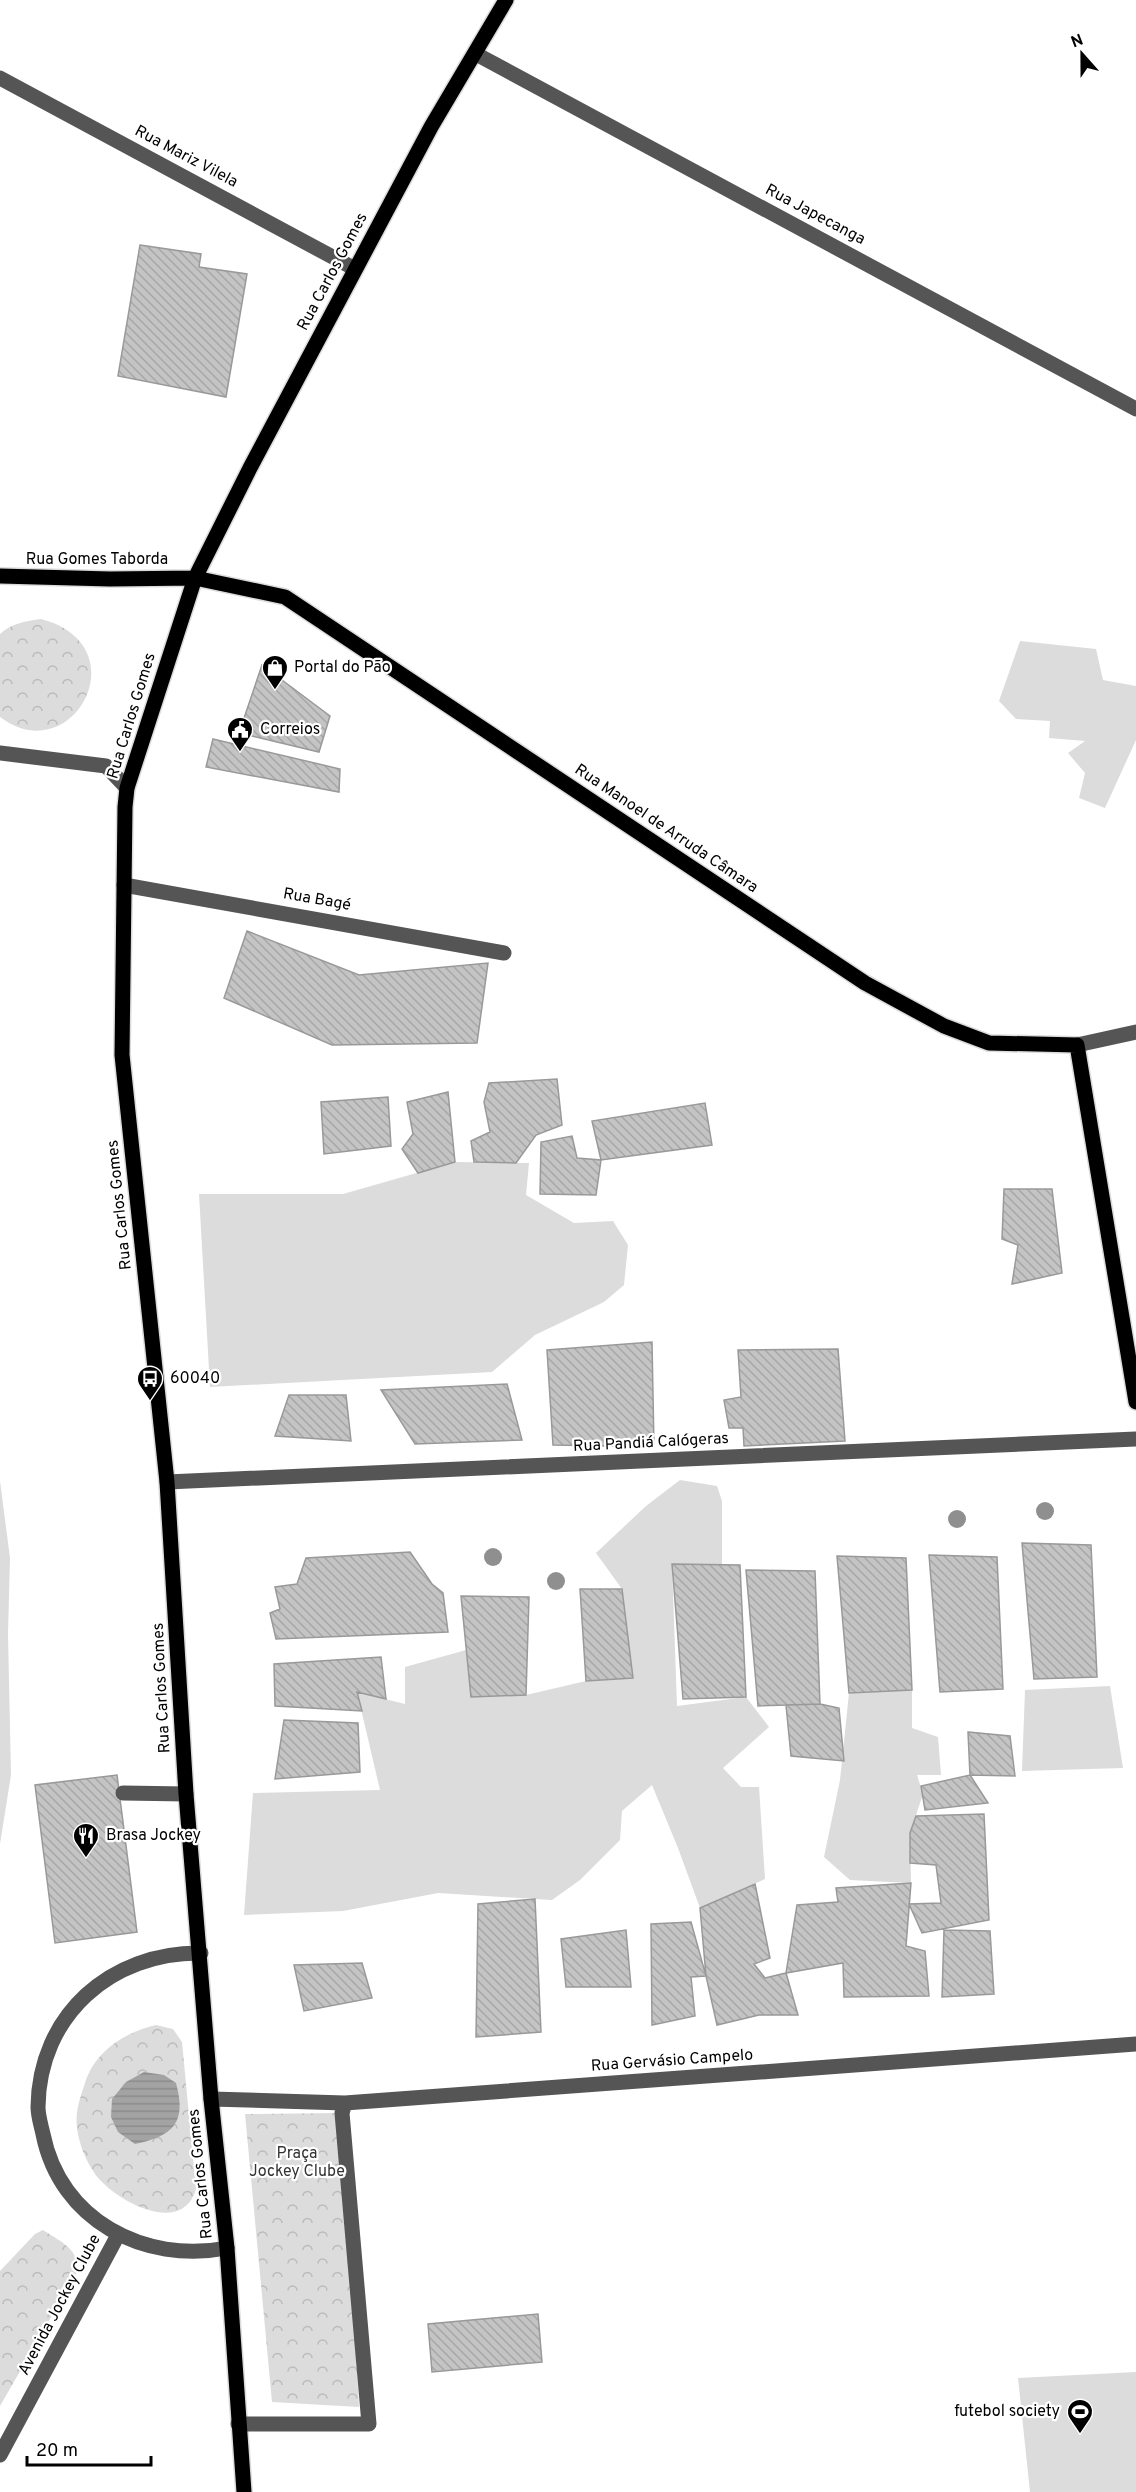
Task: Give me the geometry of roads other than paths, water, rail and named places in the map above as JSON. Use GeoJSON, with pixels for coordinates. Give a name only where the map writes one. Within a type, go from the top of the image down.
{"type":"FeatureCollection","features":[{"type":"Feature","properties":{"kind":"main road","name":"Rua Carlos Gomes"},"geometry":{"type":"LineString","coordinates":[[244,2492],[227,2248],[211,2099],[201,1953],[186,1794],[167,1482],[122,1055],[124,885],[128,788],[195,578],[355,268],[431,127],[506,0]]}},
{"type":"Feature","properties":{"kind":"main road","name":"Rua Gomes Taborda"},"geometry":{"type":"LineString","coordinates":[[0,576],[110,579],[195,578]]}},
{"type":"Feature","properties":{"kind":"main road","name":"Rua Manoel de Arruda Câmara"},"geometry":{"type":"LineString","coordinates":[[195,578],[285,597],[865,983],[944,1026],[989,1043],[1077,1046]]}},
{"type":"Feature","properties":{"kind":"main road"},"geometry":{"type":"LineString","coordinates":[[1077,1046],[1136,1402]]}},
{"type":"Feature","properties":{"kind":"street","name":"Rua Japecanga"},"geometry":{"type":"LineString","coordinates":[[476,54],[1136,409]]}},
{"type":"Feature","properties":{"kind":"street","name":"Rua Mariz Vilela"},"geometry":{"type":"LineString","coordinates":[[0,78],[355,268]]}},
{"type":"Feature","properties":{"kind":"street"},"geometry":{"type":"LineString","coordinates":[[0,753],[106,766],[128,788]]}},
{"type":"Feature","properties":{"kind":"street","name":"Rua Bagé"},"geometry":{"type":"LineString","coordinates":[[124,885],[504,953]]}},
{"type":"Feature","properties":{"kind":"street","name":"Rua Manoel de Arruda Câmara"},"geometry":{"type":"LineString","coordinates":[[1077,1046],[1136,1032]]}},
{"type":"Feature","properties":{"kind":"street","name":"Rua Pandiá Calógeras"},"geometry":{"type":"LineString","coordinates":[[167,1482],[1136,1439]]}},
{"type":"Feature","properties":{"kind":"street"},"geometry":{"type":"LineString","coordinates":[[123,1793],[186,1794]]}},
{"type":"Feature","properties":{"kind":"street"},"geometry":{"type":"LineString","coordinates":[[201,1953],[144,1960],[101,1981],[72,2008],[51,2041],[41,2074],[38,2109],[47,2152],[64,2186],[89,2215],[118,2235],[171,2251],[227,2248]]}},
{"type":"Feature","properties":{"kind":"street","name":"Rua Gervásio Campelo"},"geometry":{"type":"LineString","coordinates":[[211,2099],[345,2103],[1136,2044]]}},
{"type":"Feature","properties":{"kind":"street"},"geometry":{"type":"LineString","coordinates":[[238,2424],[369,2424],[342,2113],[345,2103]]}},
{"type":"Feature","properties":{"kind":"street","name":"Avenida Jockey Clube"},"geometry":{"type":"LineString","coordinates":[[0,2455],[118,2235]]}},
{"type":"Feature","properties":{"kind":"place","name":"Portal do Pão"},"geometry":{"type":"Point","coordinates":[275,691]}},
{"type":"Feature","properties":{"kind":"place","name":"Correios"},"geometry":{"type":"Point","coordinates":[240,753]}},
{"type":"Feature","properties":{"kind":"place","name":"60040"},"geometry":{"type":"Point","coordinates":[150,1402]}},
{"type":"Feature","properties":{"kind":"place","name":"Brasa Jockey"},"geometry":{"type":"Point","coordinates":[86,1859]}},
{"type":"Feature","properties":{"kind":"place","name":"futebol society"},"geometry":{"type":"Point","coordinates":[1080,2435]}},
{"type":"Feature","properties":{"kind":"park label","name":"Praça Jockey Clube"},"geometry":{"type":"Point","coordinates":[297,2163]}}]}
